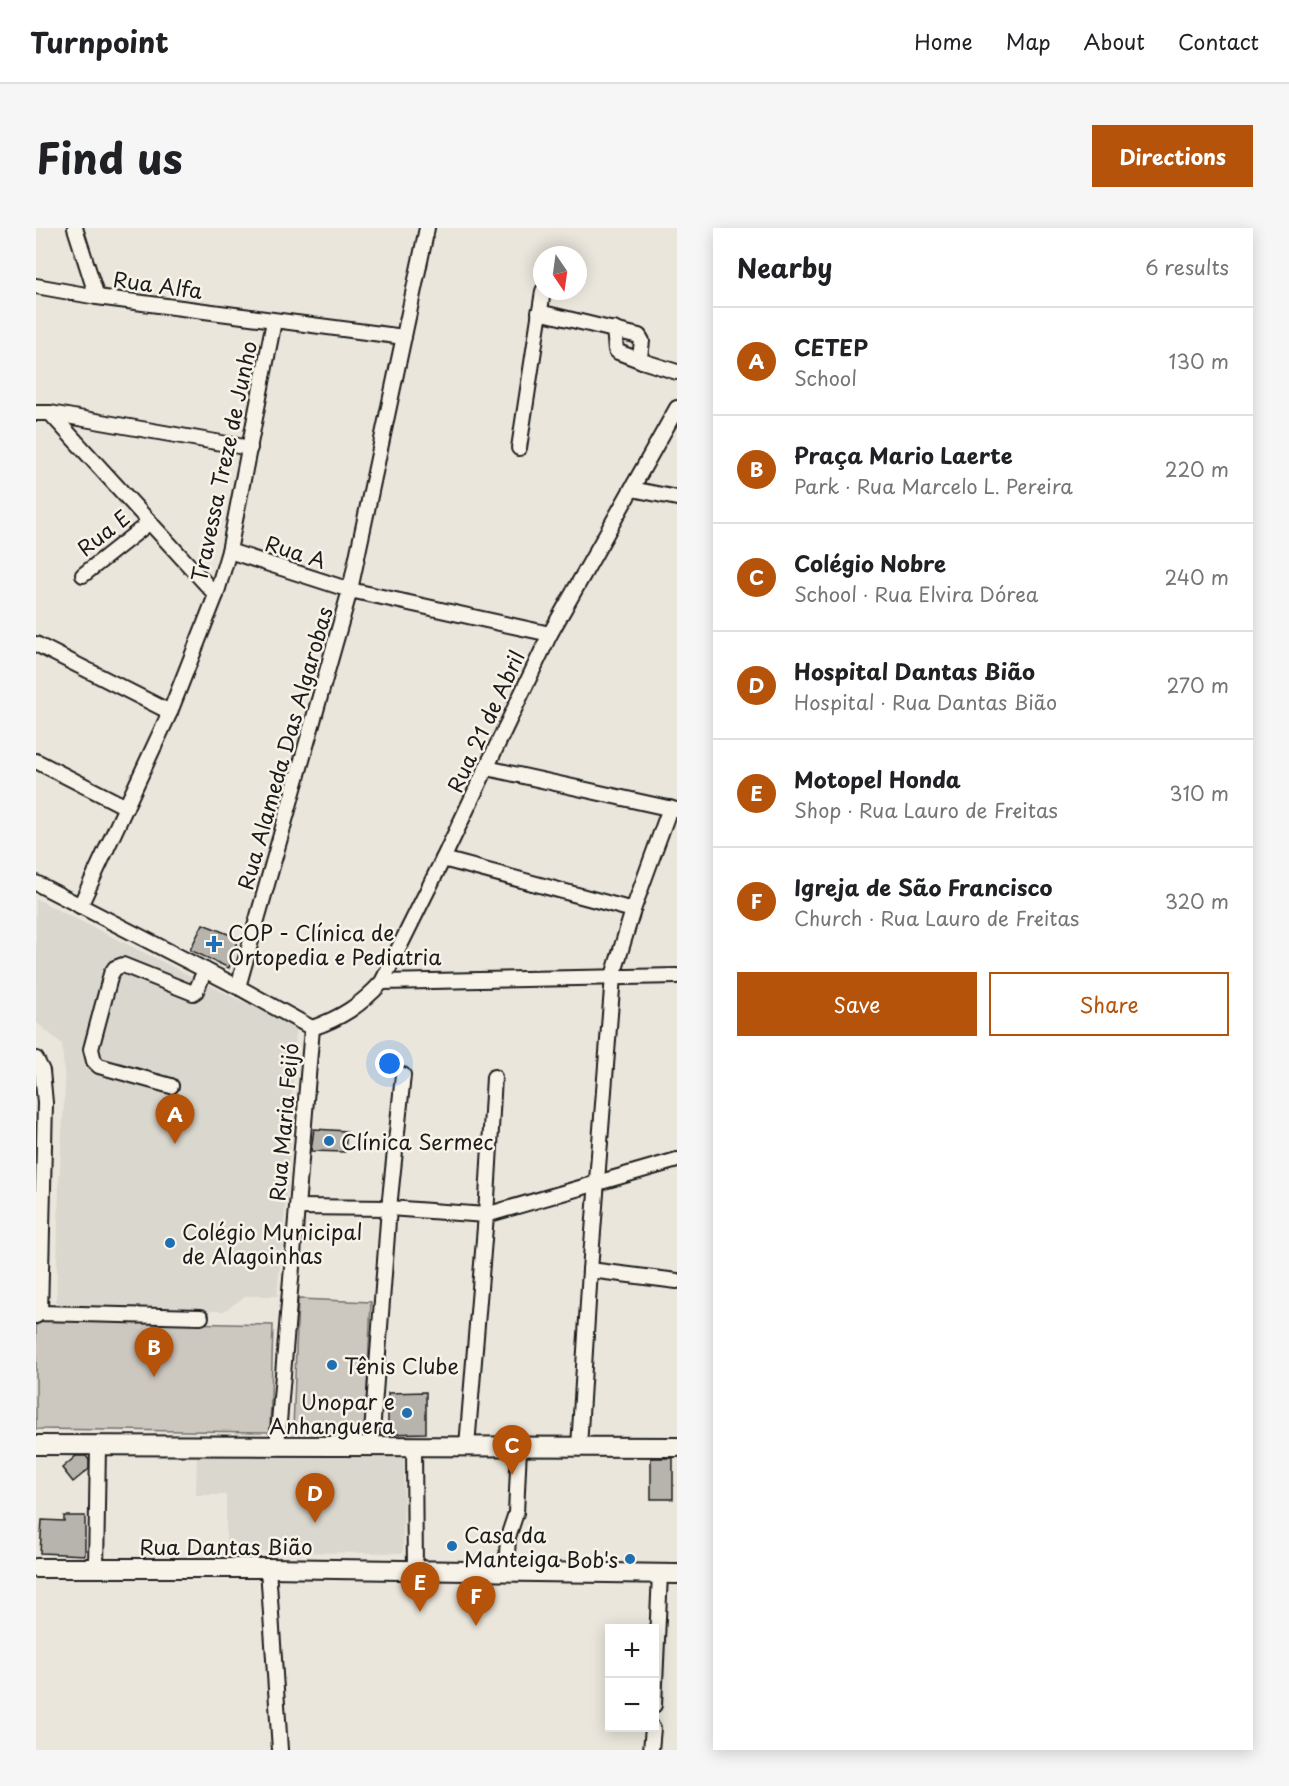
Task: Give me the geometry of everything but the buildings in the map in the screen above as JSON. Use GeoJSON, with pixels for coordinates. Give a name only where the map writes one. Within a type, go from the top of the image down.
{"type":"FeatureCollection","features":[{"type":"Feature","properties":{"kind":"main road"},"geometry":{"type":"LineString","coordinates":[[36,1445],[677,1447]]}},
{"type":"Feature","properties":{"kind":"main road","name":"Rua Dantas Bião"},"geometry":{"type":"LineString","coordinates":[[36,1568],[268,1568],[668,1574]]}},
{"type":"Feature","properties":{"kind":"street"},"geometry":{"type":"LineString","coordinates":[[75,228],[98,297]]}},
{"type":"Feature","properties":{"kind":"street","name":"Rua Alameda Das Algarobas"},"geometry":{"type":"LineString","coordinates":[[238,987],[351,590],[428,228]]}},
{"type":"Feature","properties":{"kind":"street","name":"Rua Alfa"},"geometry":{"type":"LineString","coordinates":[[36,286],[98,297],[404,337]]}},
{"type":"Feature","properties":{"kind":"street"},"geometry":{"type":"LineString","coordinates":[[519,448],[541,300]]}},
{"type":"Feature","properties":{"kind":"street"},"geometry":{"type":"LineString","coordinates":[[539,312],[639,336],[642,338],[640,357],[642,361]]}},
{"type":"Feature","properties":{"kind":"street","name":"Travessa Treze de Junho"},"geometry":{"type":"LineString","coordinates":[[80,906],[170,712],[216,595],[229,551],[274,321]]}},
{"type":"Feature","properties":{"kind":"street"},"geometry":{"type":"LineString","coordinates":[[614,329],[616,350],[677,372]]}},
{"type":"Feature","properties":{"kind":"street","name":"Rua 21 de Abril"},"geometry":{"type":"LineString","coordinates":[[312,1028],[335,1020],[352,1009],[369,997],[382,982],[550,634],[677,408]]}},
{"type":"Feature","properties":{"kind":"street"},"geometry":{"type":"LineString","coordinates":[[43,413],[250,448]]}},
{"type":"Feature","properties":{"kind":"street"},"geometry":{"type":"LineString","coordinates":[[43,413],[150,522],[216,595]]}},
{"type":"Feature","properties":{"kind":"street"},"geometry":{"type":"LineString","coordinates":[[632,489],[677,498]]}},
{"type":"Feature","properties":{"kind":"street","name":"Rua E"},"geometry":{"type":"LineString","coordinates":[[83,575],[150,522]]}},
{"type":"Feature","properties":{"kind":"street","name":"Rua A"},"geometry":{"type":"LineString","coordinates":[[229,551],[351,590],[550,634]]}},
{"type":"Feature","properties":{"kind":"street"},"geometry":{"type":"LineString","coordinates":[[36,644],[170,712]]}},
{"type":"Feature","properties":{"kind":"street"},"geometry":{"type":"LineString","coordinates":[[36,761],[126,807]]}},
{"type":"Feature","properties":{"kind":"street"},"geometry":{"type":"LineString","coordinates":[[487,768],[673,809],[633,910],[613,976],[596,1184],[579,1447]]}},
{"type":"Feature","properties":{"kind":"street"},"geometry":{"type":"LineString","coordinates":[[443,859],[633,910]]}},
{"type":"Feature","properties":{"kind":"street","name":"Rua Maria Feijó"},"geometry":{"type":"LineString","coordinates":[[36,884],[238,987],[312,1028],[277,1446]]}},
{"type":"Feature","properties":{"kind":"street"},"geometry":{"type":"LineString","coordinates":[[171,1086],[99,1066],[94,1061],[91,1049],[111,974],[115,968],[123,965],[193,993],[205,970]]}},
{"type":"Feature","properties":{"kind":"street"},"geometry":{"type":"LineString","coordinates":[[382,982],[677,976]]}},
{"type":"Feature","properties":{"kind":"street"},"geometry":{"type":"LineString","coordinates":[[36,1059],[42,1071],[45,1103],[38,1315],[201,1317]]}},
{"type":"Feature","properties":{"kind":"street"},"geometry":{"type":"LineString","coordinates":[[371,1446],[389,1208],[403,1075]]}},
{"type":"Feature","properties":{"kind":"street"},"geometry":{"type":"LineString","coordinates":[[467,1446],[486,1215],[494,1077]]}},
{"type":"Feature","properties":{"kind":"street"},"geometry":{"type":"LineString","coordinates":[[297,1207],[389,1208],[486,1215],[677,1160]]}},
{"type":"Feature","properties":{"kind":"street"},"geometry":{"type":"LineString","coordinates":[[590,1270],[677,1281]]}},
{"type":"Feature","properties":{"kind":"street"},"geometry":{"type":"LineString","coordinates":[[96,1568],[98,1446]]}},
{"type":"Feature","properties":{"kind":"street"},"geometry":{"type":"LineString","coordinates":[[414,1447],[415,1571]]}},
{"type":"Feature","properties":{"kind":"street"},"geometry":{"type":"LineString","coordinates":[[506,1572],[508,1538],[516,1513],[519,1447]]}},
{"type":"Feature","properties":{"kind":"street"},"geometry":{"type":"LineString","coordinates":[[268,1568],[280,1750]]}},
{"type":"Feature","properties":{"kind":"street"},"geometry":{"type":"LineString","coordinates":[[657,1678],[668,1574]]}},
{"type":"Feature","properties":{"kind":"street"},"geometry":{"type":"LineString","coordinates":[[277,1718],[286,1750]]}},
{"type":"Feature","properties":{"kind":"street"},"geometry":{"type":"LineString","coordinates":[[651,1750],[653,1732]]}},
{"type":"Feature","properties":{"kind":"shaded area"},"geometry":{"type":"Polygon","coordinates":[[[36,899],[296,1028],[287,1190],[277,1296],[246,1296],[224,1311],[56,1308],[59,1184],[65,1085],[62,1044],[36,1022],[36,899]]]}},
{"type":"Feature","properties":{"kind":"shaded area","name":"Tênis Clube"},"geometry":{"type":"Polygon","coordinates":[[[298,1299],[371,1302],[365,1432],[293,1429],[298,1299]]]}},
{"type":"Feature","properties":{"kind":"shaded area"},"geometry":{"type":"Polygon","coordinates":[[[41,1320],[273,1325],[270,1432],[36,1429],[36,1325],[41,1320]]]}},
{"type":"Feature","properties":{"kind":"shaded area"},"geometry":{"type":"Polygon","coordinates":[[[197,1450],[404,1452],[403,1553],[226,1552],[226,1495],[196,1495],[197,1450]]]}},
{"type":"Feature","properties":{"kind":"place","name":"COP - Clínica de Ortopedia e Pediatria"},"geometry":{"type":"Point","coordinates":[214,944]}},
{"type":"Feature","properties":{"kind":"place","name":"Clínica Sermec"},"geometry":{"type":"Point","coordinates":[329,1141]}},
{"type":"Feature","properties":{"kind":"place","name":"CETEP"},"geometry":{"type":"Point","coordinates":[175,1144]}},
{"type":"Feature","properties":{"kind":"place","name":"Colégio Municipal de Alagoinhas"},"geometry":{"type":"Point","coordinates":[170,1243]}},
{"type":"Feature","properties":{"kind":"place","name":"Tênis Clube"},"geometry":{"type":"Point","coordinates":[332,1365]}},
{"type":"Feature","properties":{"kind":"place","name":"Praça Mario Laerte"},"geometry":{"type":"Point","coordinates":[154,1377]}},
{"type":"Feature","properties":{"kind":"place","name":"Unopar e Anhanguera"},"geometry":{"type":"Point","coordinates":[407,1413]}},
{"type":"Feature","properties":{"kind":"place","name":"Colégio Nobre"},"geometry":{"type":"Point","coordinates":[512,1475]}},
{"type":"Feature","properties":{"kind":"place","name":"Hospital Dantas Bião"},"geometry":{"type":"Point","coordinates":[315,1523]}},
{"type":"Feature","properties":{"kind":"place","name":"Casa da Manteiga"},"geometry":{"type":"Point","coordinates":[452,1546]}},
{"type":"Feature","properties":{"kind":"place","name":"Bob's"},"geometry":{"type":"Point","coordinates":[630,1559]}},
{"type":"Feature","properties":{"kind":"place","name":"Motopel Honda"},"geometry":{"type":"Point","coordinates":[420,1612]}},
{"type":"Feature","properties":{"kind":"place","name":"Igreja de São Francisco"},"geometry":{"type":"Point","coordinates":[476,1626]}}]}
